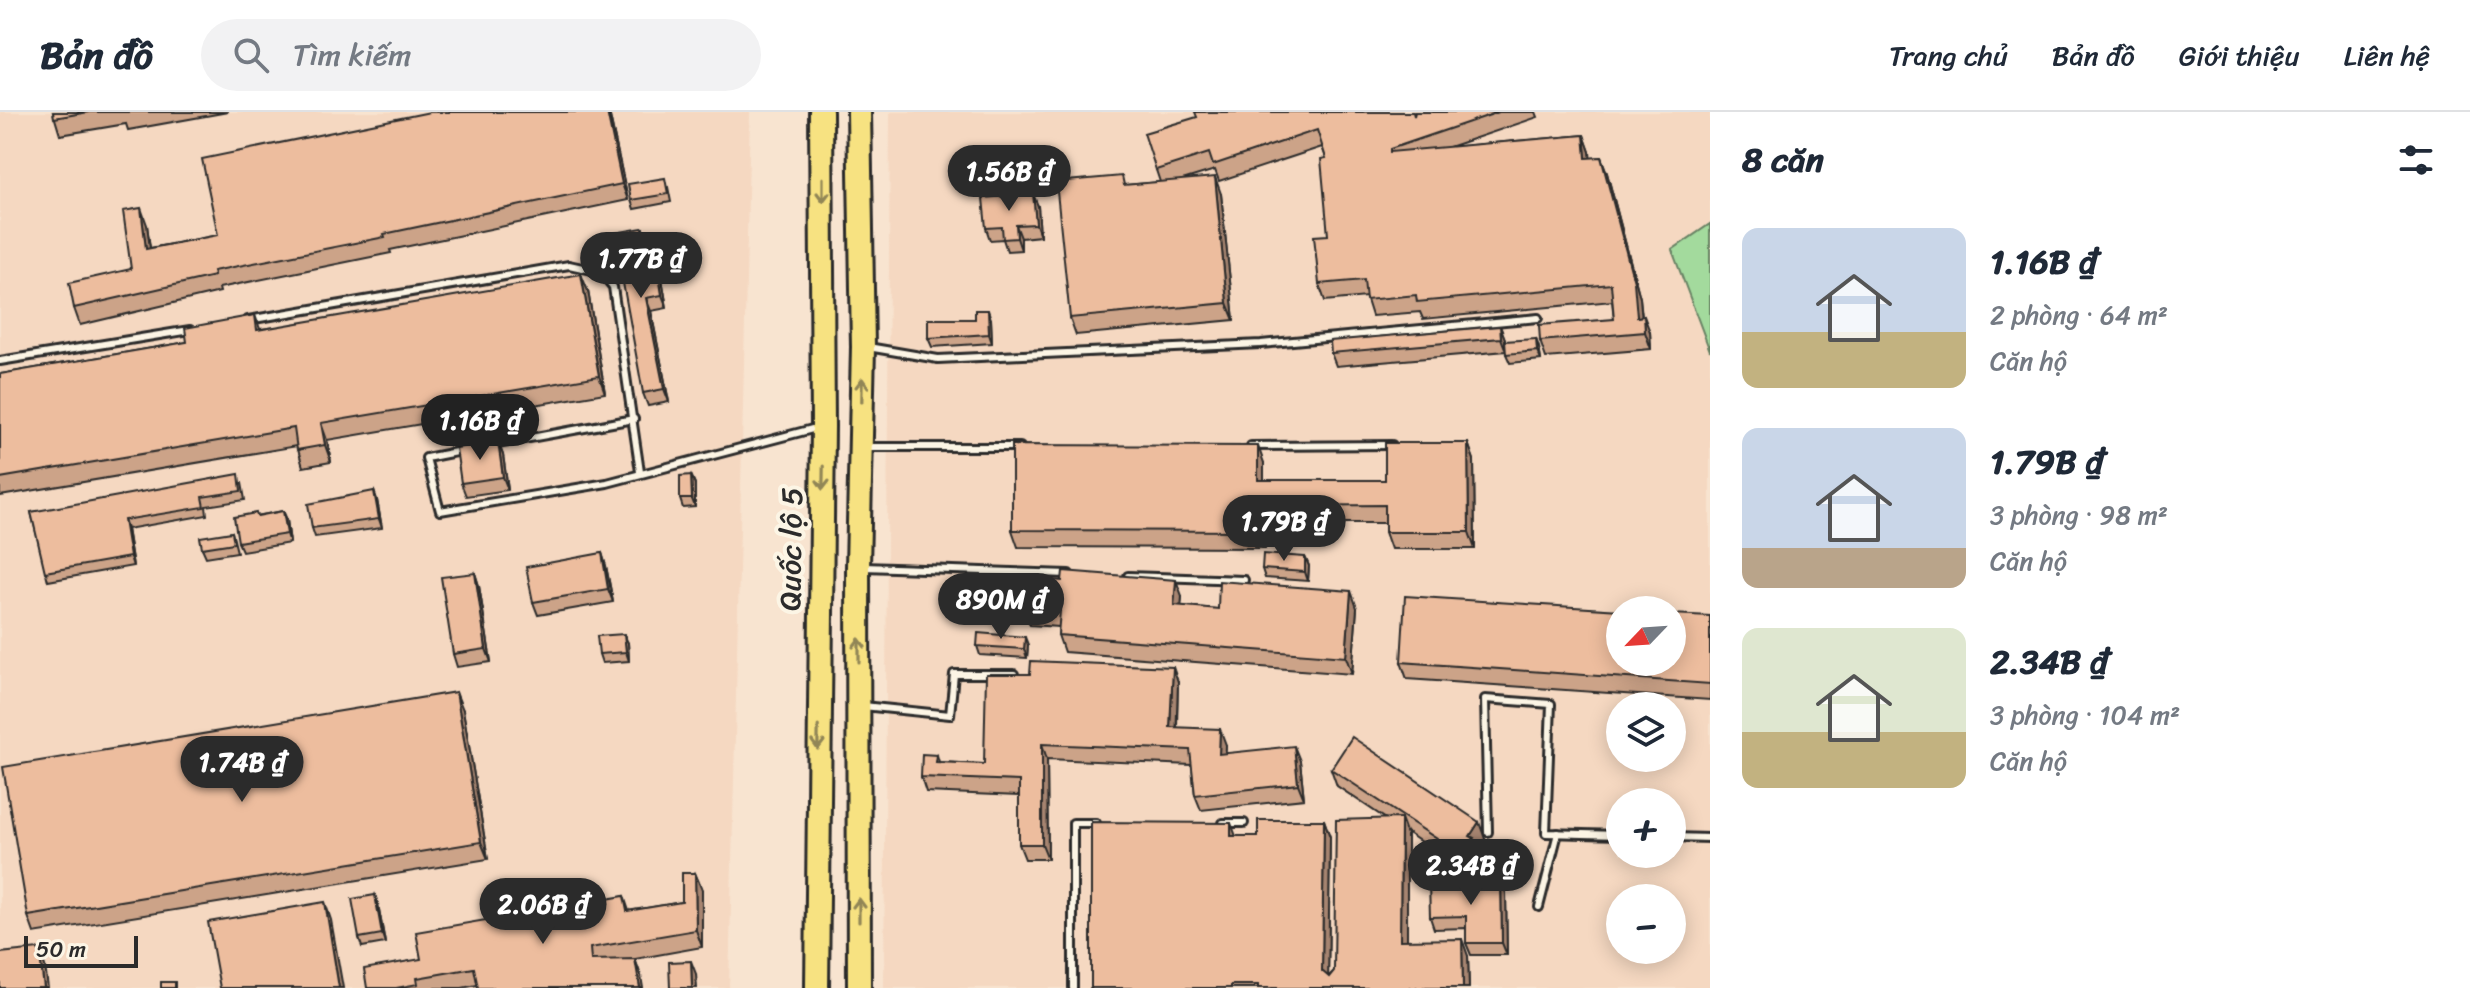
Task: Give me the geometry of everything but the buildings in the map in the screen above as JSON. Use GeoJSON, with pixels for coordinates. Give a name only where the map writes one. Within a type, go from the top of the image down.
{"type":"FeatureCollection","features":[{"type":"Feature","properties":{"kind":"highway","name":"Quốc lộ 5"},"geometry":{"type":"LineString","coordinates":[[817,988],[823,426],[821,112]]}},
{"type":"Feature","properties":{"kind":"highway"},"geometry":{"type":"LineString","coordinates":[[859,112],[863,347],[858,567],[859,988]]}},
{"type":"Feature","properties":{"kind":"lane"},"geometry":{"type":"LineString","coordinates":[[246,320],[569,265],[601,272],[613,287],[640,472]]}},
{"type":"Feature","properties":{"kind":"lane"},"geometry":{"type":"LineString","coordinates":[[863,347],[938,359],[1261,344],[1538,318]]}},
{"type":"Feature","properties":{"kind":"lane"},"geometry":{"type":"LineString","coordinates":[[0,361],[200,328]]}},
{"type":"Feature","properties":{"kind":"lane"},"geometry":{"type":"LineString","coordinates":[[486,447],[634,419]]}},
{"type":"Feature","properties":{"kind":"lane"},"geometry":{"type":"LineString","coordinates":[[471,449],[426,458],[440,511],[607,483],[823,426]]}},
{"type":"Feature","properties":{"kind":"lane"},"geometry":{"type":"LineString","coordinates":[[1236,446],[1406,445]]}},
{"type":"Feature","properties":{"kind":"lane"},"geometry":{"type":"LineString","coordinates":[[861,447],[1035,448]]}},
{"type":"Feature","properties":{"kind":"lane"},"geometry":{"type":"LineString","coordinates":[[858,567],[1074,574]]}},
{"type":"Feature","properties":{"kind":"lane"},"geometry":{"type":"LineString","coordinates":[[1121,576],[1244,580]]}},
{"type":"Feature","properties":{"kind":"lane"},"geometry":{"type":"LineString","coordinates":[[859,706],[950,715],[954,674],[1014,674]]}},
{"type":"Feature","properties":{"kind":"lane"},"geometry":{"type":"LineString","coordinates":[[1488,832],[1485,699],[1551,704],[1546,833],[1606,835]]}},
{"type":"Feature","properties":{"kind":"lane"},"geometry":{"type":"LineString","coordinates":[[1073,988],[1073,823],[1104,823]]}},
{"type":"Feature","properties":{"kind":"lane"},"geometry":{"type":"LineString","coordinates":[[1213,823],[1244,823]]}},
{"type":"Feature","properties":{"kind":"lane"},"geometry":{"type":"LineString","coordinates":[[1539,907],[1558,833]]}},
{"type":"Feature","properties":{"kind":"lane"},"geometry":{"type":"LineString","coordinates":[[1686,837],[1710,838]]}},
{"type":"Feature","properties":{"kind":"shaded area"},"geometry":{"type":"Polygon","coordinates":[[[0,112],[750,112],[729,988],[0,988],[0,112]]]}},
{"type":"Feature","properties":{"kind":"shaded area"},"geometry":{"type":"Polygon","coordinates":[[[890,112],[1710,112],[1710,988],[884,988],[890,112]]]}},
{"type":"Feature","properties":{"kind":"green space"},"geometry":{"type":"Polygon","coordinates":[[[1710,224],[1710,351],[1672,250],[1710,224]]]}}]}
